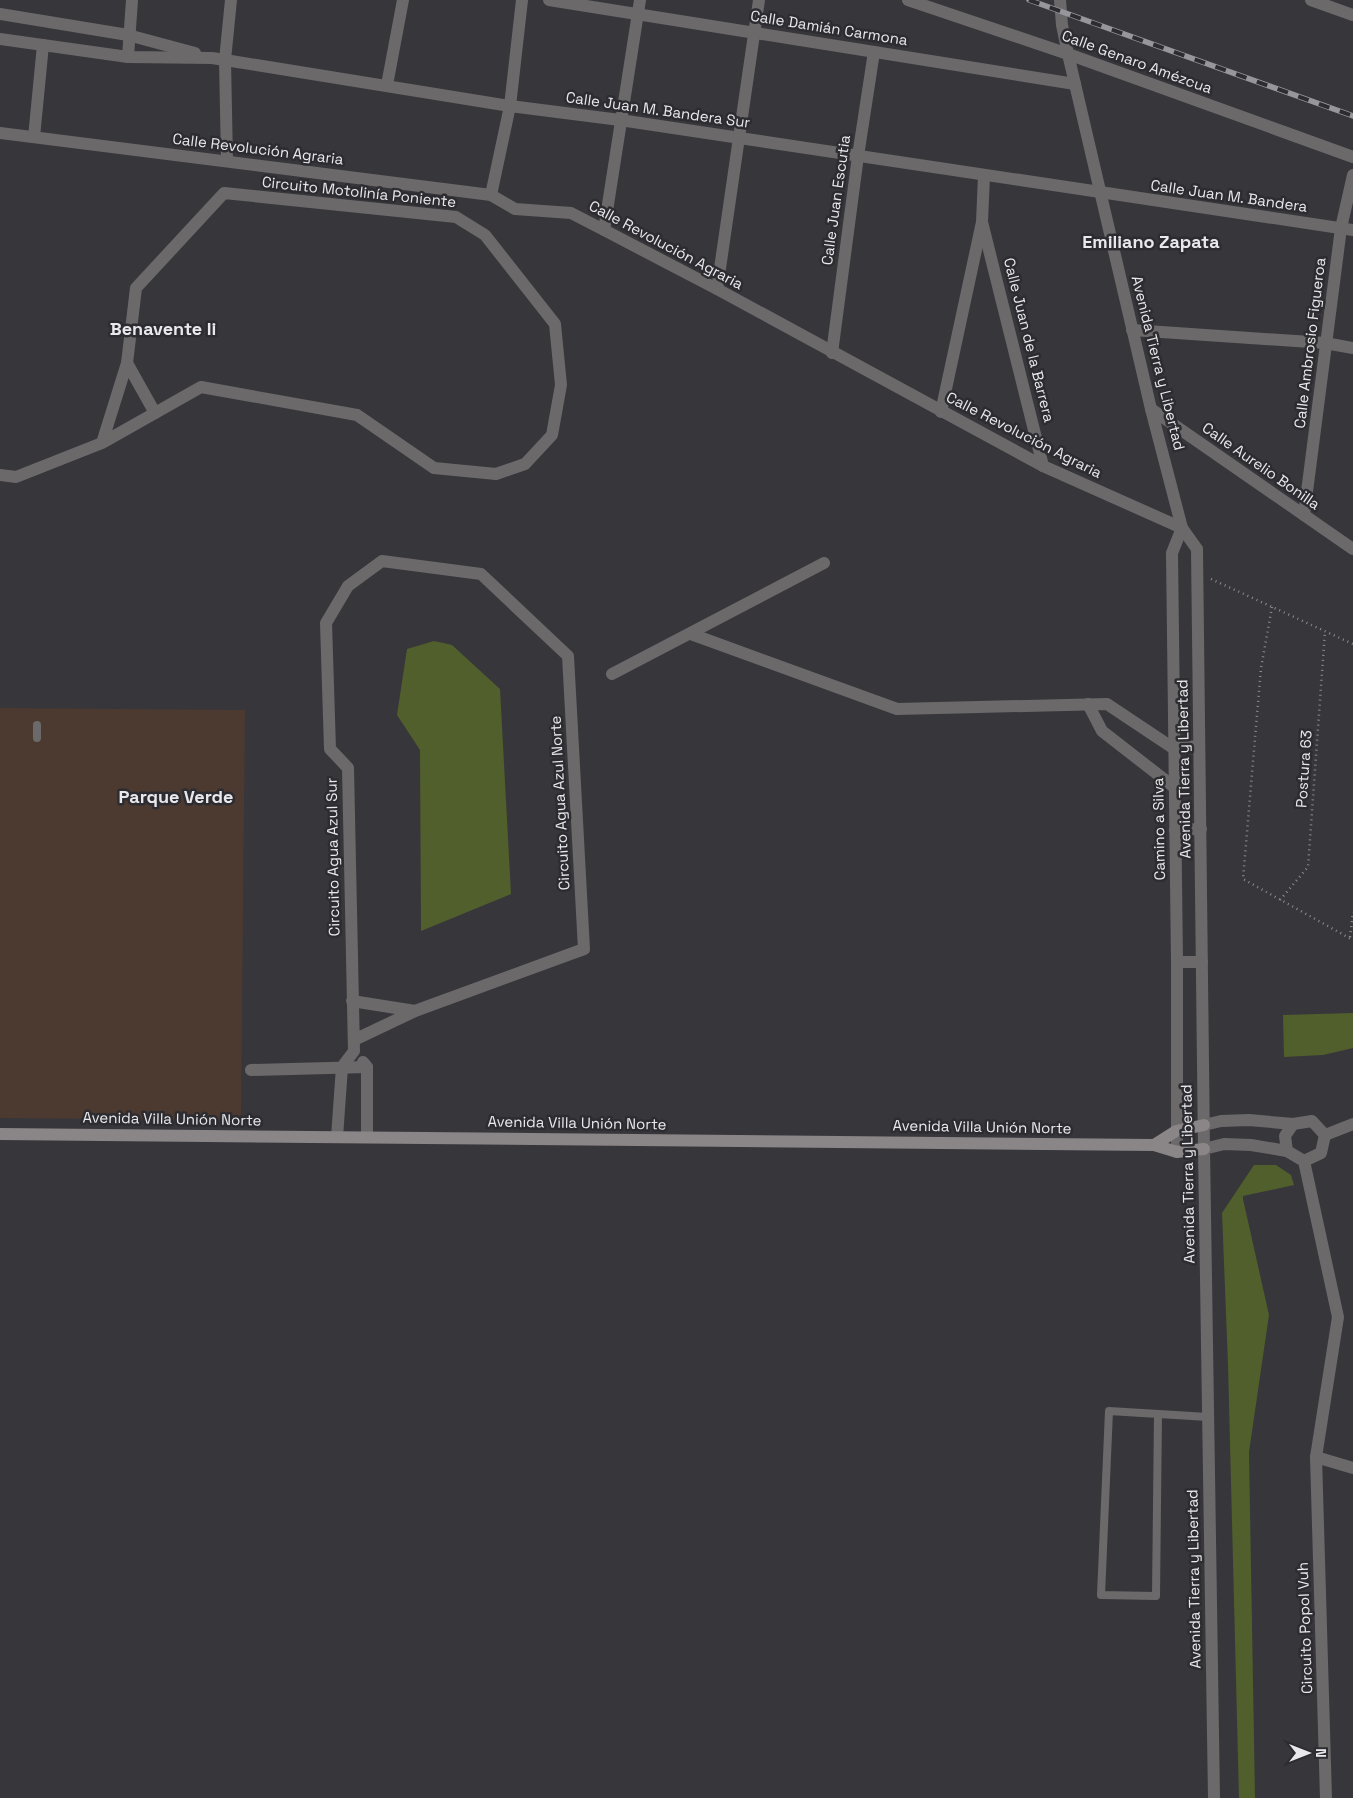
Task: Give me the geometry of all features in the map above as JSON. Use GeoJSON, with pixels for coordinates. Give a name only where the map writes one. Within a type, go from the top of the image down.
{"type":"FeatureCollection","features":[{"type":"Feature","properties":{"kind":"main road"},"geometry":{"type":"LineString","coordinates":[[1154,1145],[1176,1131],[1204,1125]]}},
{"type":"Feature","properties":{"kind":"main road","name":"Avenida Villa Unión Norte"},"geometry":{"type":"LineString","coordinates":[[0,1134],[1154,1145],[1177,1152],[1204,1149]]}},
{"type":"Feature","properties":{"kind":"street"},"geometry":{"type":"LineString","coordinates":[[128,57],[128,35],[132,0]]}},
{"type":"Feature","properties":{"kind":"street"},"geometry":{"type":"LineString","coordinates":[[227,161],[225,60],[231,0]]}},
{"type":"Feature","properties":{"kind":"street"},"geometry":{"type":"LineString","coordinates":[[387,85],[403,0]]}},
{"type":"Feature","properties":{"kind":"street"},"geometry":{"type":"LineString","coordinates":[[492,195],[510,106],[522,0]]}},
{"type":"Feature","properties":{"kind":"street","name":"Calle Damián Carmona"},"geometry":{"type":"LineString","coordinates":[[549,0],[1075,84]]}},
{"type":"Feature","properties":{"kind":"street"},"geometry":{"type":"LineString","coordinates":[[604,230],[640,0]]}},
{"type":"Feature","properties":{"kind":"street"},"geometry":{"type":"LineString","coordinates":[[717,289],[759,0]]}},
{"type":"Feature","properties":{"kind":"street","name":"Calle Genaro Amézcua"},"geometry":{"type":"LineString","coordinates":[[908,0],[1068,54],[1353,157]]}},
{"type":"Feature","properties":{"kind":"street","name":"Avenida Tierra y Libertad"},"geometry":{"type":"LineString","coordinates":[[1060,0],[1062,25],[1068,54],[1151,410],[1182,528],[1197,549],[1214,1798]]}},
{"type":"Feature","properties":{"kind":"street"},"geometry":{"type":"LineString","coordinates":[[1312,0],[1353,15]]}},
{"type":"Feature","properties":{"kind":"street","name":"Calle Juan M. Bandera Sur"},"geometry":{"type":"LineString","coordinates":[[0,14],[128,35],[212,58],[510,106],[620,120],[1100,193]]}},
{"type":"Feature","properties":{"kind":"street","name":"Calle Juan M. Bandera Sur"},"geometry":{"type":"LineString","coordinates":[[0,38],[128,57],[212,58]]}},
{"type":"Feature","properties":{"kind":"street"},"geometry":{"type":"LineString","coordinates":[[34,137],[43,45]]}},
{"type":"Feature","properties":{"kind":"street","name":"Calle Juan Escutia"},"geometry":{"type":"LineString","coordinates":[[832,353],[874,52]]}},
{"type":"Feature","properties":{"kind":"street","name":"Calle Revolución Agraria"},"geometry":{"type":"LineString","coordinates":[[0,133],[492,195],[515,209],[571,214],[717,289],[1043,466],[1182,528]]}},
{"type":"Feature","properties":{"kind":"street","name":"Calle Ambrosio Figueroa"},"geometry":{"type":"LineString","coordinates":[[1304,515],[1325,343],[1347,229],[1353,175]]}},
{"type":"Feature","properties":{"kind":"street","name":"Calle Juan de la Barrera"},"geometry":{"type":"LineString","coordinates":[[941,412],[982,222],[984,176]]}},
{"type":"Feature","properties":{"kind":"street","name":"Calle Juan M. Bandera"},"geometry":{"type":"LineString","coordinates":[[1100,193],[1347,229]]}},
{"type":"Feature","properties":{"kind":"street","name":"Circuito Motolinía Poniente"},"geometry":{"type":"LineString","coordinates":[[127,364],[136,288],[224,194],[456,217],[485,235],[555,324],[561,385],[552,435],[525,464],[496,474],[434,468],[357,414],[201,387],[155,413]]}},
{"type":"Feature","properties":{"kind":"street","name":"Calle Juan de la Barrera"},"geometry":{"type":"LineString","coordinates":[[982,222],[1043,466]]}},
{"type":"Feature","properties":{"kind":"street"},"geometry":{"type":"LineString","coordinates":[[1132,330],[1325,343],[1353,348]]}},
{"type":"Feature","properties":{"kind":"street"},"geometry":{"type":"LineString","coordinates":[[0,475],[16,476],[102,443],[155,413],[127,364]]}},
{"type":"Feature","properties":{"kind":"street"},"geometry":{"type":"LineString","coordinates":[[102,443],[127,364]]}},
{"type":"Feature","properties":{"kind":"street","name":"Calle Aurelio Bonilla"},"geometry":{"type":"LineString","coordinates":[[1151,410],[1353,550]]}},
{"type":"Feature","properties":{"kind":"street","name":"Camino a Silva"},"geometry":{"type":"LineString","coordinates":[[1177,1152],[1176,830],[1173,748],[1172,553],[1182,528]]}},
{"type":"Feature","properties":{"kind":"street","name":"Circuito Agua Azul Sur"},"geometry":{"type":"LineString","coordinates":[[354,1045],[348,768],[330,749],[326,623],[348,586],[382,561],[482,574],[568,656]]}},
{"type":"Feature","properties":{"kind":"street"},"geometry":{"type":"LineString","coordinates":[[612,674],[824,563]]}},
{"type":"Feature","properties":{"kind":"street"},"geometry":{"type":"LineString","coordinates":[[691,634],[898,709],[1107,704],[1173,748],[1199,746]]}},
{"type":"Feature","properties":{"kind":"street","name":"Circuito Agua Azul Norte"},"geometry":{"type":"LineString","coordinates":[[415,1011],[584,949],[568,656]]}},
{"type":"Feature","properties":{"kind":"street"},"geometry":{"type":"LineString","coordinates":[[1088,704],[1102,731],[1174,787]]}},
{"type":"Feature","properties":{"kind":"street"},"geometry":{"type":"LineString","coordinates":[[1176,830],[1201,829]]}},
{"type":"Feature","properties":{"kind":"street"},"geometry":{"type":"LineString","coordinates":[[1177,962],[1202,962]]}},
{"type":"Feature","properties":{"kind":"street"},"geometry":{"type":"LineString","coordinates":[[352,1000],[415,1011]]}},
{"type":"Feature","properties":{"kind":"street"},"geometry":{"type":"LineString","coordinates":[[337,1137],[342,1067],[354,1045],[415,1011]]}},
{"type":"Feature","properties":{"kind":"street"},"geometry":{"type":"LineString","coordinates":[[354,1045],[367,1067],[367,1137]]}},
{"type":"Feature","properties":{"kind":"street"},"geometry":{"type":"LineString","coordinates":[[251,1070],[367,1067]]}},
{"type":"Feature","properties":{"kind":"street"},"geometry":{"type":"LineString","coordinates":[[1204,1125],[1221,1121],[1249,1120],[1293,1124],[1312,1121],[1325,1135]]}},
{"type":"Feature","properties":{"kind":"street"},"geometry":{"type":"LineString","coordinates":[[1287,1151],[1285,1136],[1293,1124]]}},
{"type":"Feature","properties":{"kind":"street"},"geometry":{"type":"LineString","coordinates":[[1325,1135],[1353,1124]]}},
{"type":"Feature","properties":{"kind":"street"},"geometry":{"type":"LineString","coordinates":[[1204,1149],[1224,1144],[1251,1145],[1287,1151],[1304,1161],[1321,1153],[1325,1135]]}},
{"type":"Feature","properties":{"kind":"street","name":"Circuito Popol Vuh"},"geometry":{"type":"LineString","coordinates":[[1304,1161],[1338,1317],[1316,1457],[1326,1798]]}},
{"type":"Feature","properties":{"kind":"street"},"geometry":{"type":"LineString","coordinates":[[1316,1457],[1353,1468]]}},
{"type":"Feature","properties":{"kind":"lane"},"geometry":{"type":"LineString","coordinates":[[37,725],[37,738]]}},
{"type":"Feature","properties":{"kind":"lane"},"geometry":{"type":"LineString","coordinates":[[1158,1414],[1156,1596],[1101,1595],[1109,1411],[1208,1417]]}},
{"type":"Feature","properties":{"kind":"path"},"geometry":{"type":"LineString","coordinates":[[1198,573],[1353,644]]}},
{"type":"Feature","properties":{"kind":"path"},"geometry":{"type":"LineString","coordinates":[[1272,607],[1261,668],[1242,879],[1351,939],[1353,912]]}},
{"type":"Feature","properties":{"kind":"path","name":"Postura 63"},"geometry":{"type":"LineString","coordinates":[[1280,900],[1308,867],[1325,631]]}},
{"type":"Feature","properties":{"kind":"shaded area"},"geometry":{"type":"Polygon","coordinates":[[[0,708],[245,710],[241,1114],[238,1120],[0,1118],[0,708]]]}},
{"type":"Feature","properties":{"kind":"green space"},"geometry":{"type":"Polygon","coordinates":[[[434,641],[452,645],[500,689],[511,894],[421,931],[420,750],[397,715],[407,649],[434,641]]]}},
{"type":"Feature","properties":{"kind":"green space"},"geometry":{"type":"Polygon","coordinates":[[[1353,1013],[1353,1048],[1323,1055],[1284,1057],[1283,1015],[1353,1013]]]}},
{"type":"Feature","properties":{"kind":"green space"},"geometry":{"type":"Polygon","coordinates":[[[1254,1165],[1276,1165],[1291,1175],[1294,1185],[1243,1196],[1269,1315],[1249,1452],[1255,1798],[1239,1798],[1228,1364],[1222,1213],[1254,1165]]]}},
{"type":"Feature","properties":{"kind":"railway"},"geometry":{"type":"LineString","coordinates":[[1029,0],[1353,116]]}},
{"type":"Feature","properties":{"kind":"district","name":"Emiliano Zapata"},"geometry":{"type":"Point","coordinates":[1151,242]}},
{"type":"Feature","properties":{"kind":"district","name":"Benavente Ii"},"geometry":{"type":"Point","coordinates":[163,329]}},
{"type":"Feature","properties":{"kind":"district","name":"Parque Verde"},"geometry":{"type":"Point","coordinates":[176,797]}}]}
